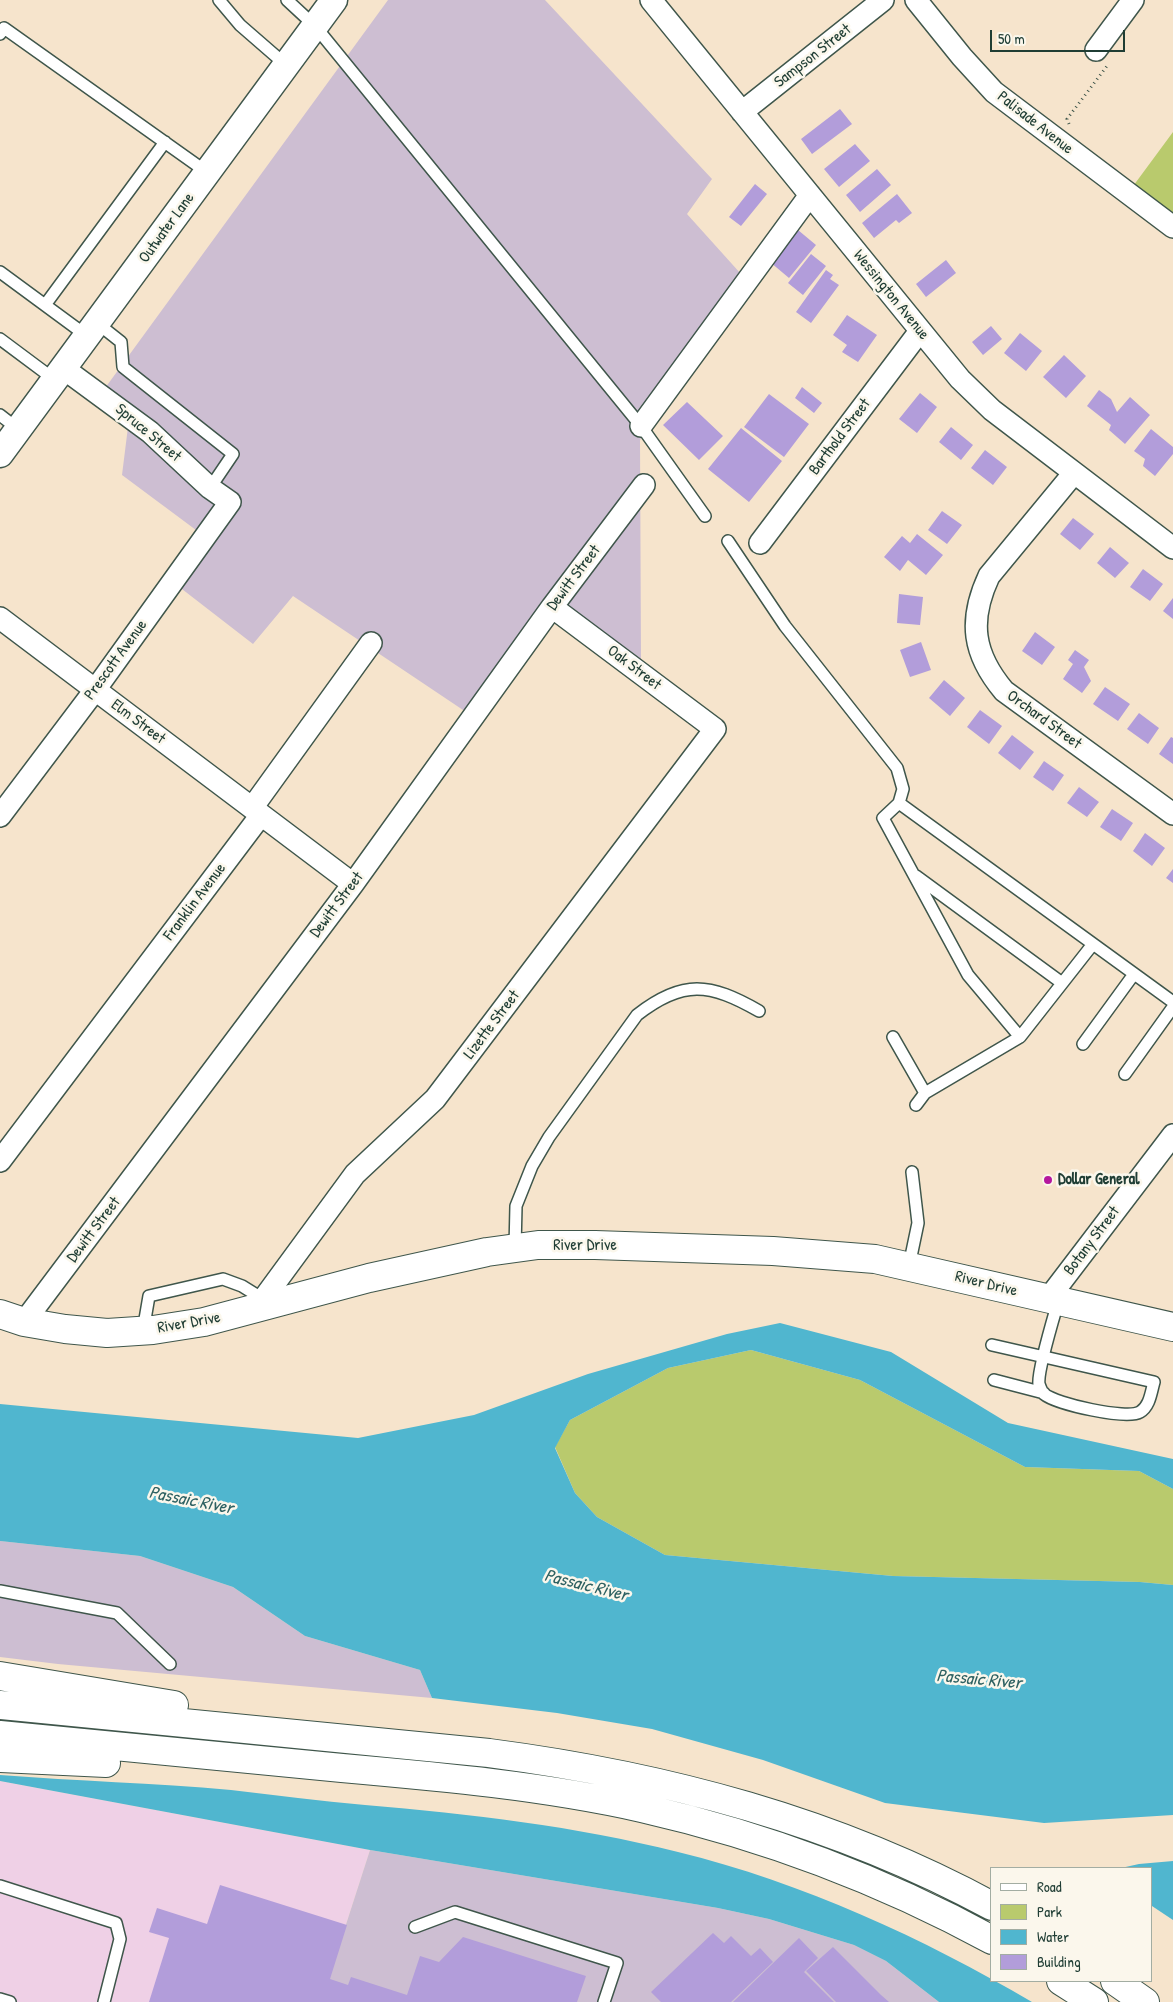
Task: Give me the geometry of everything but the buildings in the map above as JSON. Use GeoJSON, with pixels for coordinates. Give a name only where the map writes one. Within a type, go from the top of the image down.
{"type":"FeatureCollection","features":[{"type":"Feature","properties":{"kind":"main road","name":"River Drive"},"geometry":{"type":"LineString","coordinates":[[12,1318],[107,1333],[143,1331],[204,1322],[260,1304],[478,1254],[514,1248],[595,1245],[772,1251],[875,1259],[1173,1327]]}},
{"type":"Feature","properties":{"kind":"main road"},"geometry":{"type":"LineString","coordinates":[[0,1676],[197,1708],[340,1722],[407,1731],[664,1783],[793,1820],[888,1856],[990,1905]]}},
{"type":"Feature","properties":{"kind":"main road"},"geometry":{"type":"LineString","coordinates":[[0,1705],[434,1747],[543,1760]]}},
{"type":"Feature","properties":{"kind":"main road"},"geometry":{"type":"LineString","coordinates":[[0,1735],[421,1775],[539,1789],[641,1808],[690,1820],[784,1848],[876,1883],[922,1903],[990,1939]]}},
{"type":"Feature","properties":{"kind":"main road"},"geometry":{"type":"LineString","coordinates":[[0,1758],[132,1764],[396,1786],[539,1789]]}},
{"type":"Feature","properties":{"kind":"main road"},"geometry":{"type":"LineString","coordinates":[[1064,1982],[1094,2002]]}},
{"type":"Feature","properties":{"kind":"main road"},"geometry":{"type":"LineString","coordinates":[[1116,1982],[1145,2002]]}},
{"type":"Feature","properties":{"kind":"street","name":"Outwater Lane"},"geometry":{"type":"LineString","coordinates":[[0,454],[9,422],[59,374],[334,0]]}},
{"type":"Feature","properties":{"kind":"street","name":"Wessington Avenue"},"geometry":{"type":"LineString","coordinates":[[651,0],[960,379],[992,410],[1173,548]]}},
{"type":"Feature","properties":{"kind":"street","name":"Sampson Street"},"geometry":{"type":"LineString","coordinates":[[742,112],[884,0]]}},
{"type":"Feature","properties":{"kind":"street","name":"Palisade Avenue"},"geometry":{"type":"LineString","coordinates":[[916,0],[962,58],[994,92],[1173,227]]}},
{"type":"Feature","properties":{"kind":"street"},"geometry":{"type":"LineString","coordinates":[[1096,50],[1133,0]]}},
{"type":"Feature","properties":{"kind":"street"},"geometry":{"type":"LineString","coordinates":[[641,426],[810,195]]}},
{"type":"Feature","properties":{"kind":"street","name":"Barthold Street"},"geometry":{"type":"LineString","coordinates":[[760,543],[920,331]]}},
{"type":"Feature","properties":{"kind":"street","name":"Spruce Street"},"geometry":{"type":"LineString","coordinates":[[59,374],[150,432],[210,488],[230,502]]}},
{"type":"Feature","properties":{"kind":"street","name":"Orchard Street"},"geometry":{"type":"LineString","coordinates":[[1074,473],[989,576],[976,612],[976,635],[981,657],[991,675],[1004,691],[1173,814]]}},
{"type":"Feature","properties":{"kind":"street","name":"Dewitt Street"},"geometry":{"type":"LineString","coordinates":[[12,1318],[353,884],[552,607],[644,485]]}},
{"type":"Feature","properties":{"kind":"street","name":"Prescott Avenue"},"geometry":{"type":"LineString","coordinates":[[0,816],[95,690],[230,502]]}},
{"type":"Feature","properties":{"kind":"street","name":"Oak Street"},"geometry":{"type":"LineString","coordinates":[[552,607],[715,729]]}},
{"type":"Feature","properties":{"kind":"street","name":"Elm Street"},"geometry":{"type":"LineString","coordinates":[[0,618],[353,884]]}},
{"type":"Feature","properties":{"kind":"street","name":"Franklin Avenue"},"geometry":{"type":"LineString","coordinates":[[0,1161],[256,811],[371,643]]}},
{"type":"Feature","properties":{"kind":"street","name":"Lizette Street"},"geometry":{"type":"LineString","coordinates":[[260,1304],[355,1174],[435,1099],[715,729]]}},
{"type":"Feature","properties":{"kind":"street","name":"Botany Street"},"geometry":{"type":"LineString","coordinates":[[1053,1301],[1173,1135]]}},
{"type":"Feature","properties":{"kind":"lane"},"geometry":{"type":"LineString","coordinates":[[220,0],[240,25],[286,65]]}},
{"type":"Feature","properties":{"kind":"lane"},"geometry":{"type":"LineString","coordinates":[[287,0],[315,26],[641,426],[705,516]]}},
{"type":"Feature","properties":{"kind":"lane"},"geometry":{"type":"LineString","coordinates":[[2,31],[208,173]]}},
{"type":"Feature","properties":{"kind":"lane"},"geometry":{"type":"LineString","coordinates":[[45,305],[165,142]]}},
{"type":"Feature","properties":{"kind":"lane"},"geometry":{"type":"LineString","coordinates":[[0,272],[45,305],[92,330],[121,342],[123,367],[233,454],[210,488]]}},
{"type":"Feature","properties":{"kind":"lane"},"geometry":{"type":"LineString","coordinates":[[0,339],[59,374]]}},
{"type":"Feature","properties":{"kind":"lane"},"geometry":{"type":"LineString","coordinates":[[728,541],[785,626],[896,768],[902,789],[898,803],[883,818],[968,975],[1020,1037]]}},
{"type":"Feature","properties":{"kind":"lane"},"geometry":{"type":"LineString","coordinates":[[898,803],[1173,1002]]}},
{"type":"Feature","properties":{"kind":"lane"},"geometry":{"type":"LineString","coordinates":[[912,873],[1062,983]]}},
{"type":"Feature","properties":{"kind":"lane"},"geometry":{"type":"LineString","coordinates":[[916,1105],[925,1093],[1020,1037],[1093,944]]}},
{"type":"Feature","properties":{"kind":"lane"},"geometry":{"type":"LineString","coordinates":[[1083,1044],[1134,974]]}},
{"type":"Feature","properties":{"kind":"lane"},"geometry":{"type":"LineString","coordinates":[[514,1248],[516,1206],[532,1166],[549,1137],[637,1016],[655,1001],[702,988],[730,995],[759,1011]]}},
{"type":"Feature","properties":{"kind":"lane"},"geometry":{"type":"LineString","coordinates":[[1125,1074],[1173,1007]]}},
{"type":"Feature","properties":{"kind":"lane"},"geometry":{"type":"LineString","coordinates":[[893,1037],[925,1093]]}},
{"type":"Feature","properties":{"kind":"lane"},"geometry":{"type":"LineString","coordinates":[[908,1266],[918,1223],[912,1172]]}},
{"type":"Feature","properties":{"kind":"lane"},"geometry":{"type":"LineString","coordinates":[[143,1331],[149,1296],[223,1279],[242,1286],[260,1304]]}},
{"type":"Feature","properties":{"kind":"lane"},"geometry":{"type":"LineString","coordinates":[[1044,1394],[1039,1382],[1053,1301]]}},
{"type":"Feature","properties":{"kind":"lane"},"geometry":{"type":"LineString","coordinates":[[992,1345],[1154,1382],[1148,1402],[1140,1412],[1128,1415],[1055,1400],[1044,1394],[994,1380]]}},
{"type":"Feature","properties":{"kind":"lane"},"geometry":{"type":"LineString","coordinates":[[0,1591],[117,1614],[170,1664]]}},
{"type":"Feature","properties":{"kind":"lane"},"geometry":{"type":"LineString","coordinates":[[0,1886],[116,1923],[120,1939],[104,2002]]}},
{"type":"Feature","properties":{"kind":"lane"},"geometry":{"type":"LineString","coordinates":[[415,1927],[456,1912],[617,1963],[604,2002]]}},
{"type":"Feature","properties":{"kind":"lane"},"geometry":{"type":"LineString","coordinates":[[0,1999],[10,2002]]}},
{"type":"Feature","properties":{"kind":"path"},"geometry":{"type":"LineString","coordinates":[[1067,120],[1103,72]]}},
{"type":"Feature","properties":{"kind":"shaded area"},"geometry":{"type":"Polygon","coordinates":[[[388,0],[545,0],[712,179],[687,214],[750,284],[640,440],[641,659],[553,600],[466,712],[293,596],[253,644],[169,579],[200,533],[122,475],[129,419],[100,395],[388,0]]]}},
{"type":"Feature","properties":{"kind":"shaded area"},"geometry":{"type":"Polygon","coordinates":[[[0,1541],[140,1556],[233,1587],[305,1636],[420,1670],[432,1698],[0,1657],[0,1541]]]}},
{"type":"Feature","properties":{"kind":"shaded area"},"geometry":{"type":"Polygon","coordinates":[[[0,1781],[370,1850],[321,2002],[0,2002],[0,1781]]]}},
{"type":"Feature","properties":{"kind":"shaded area"},"geometry":{"type":"Polygon","coordinates":[[[370,1850],[718,1908],[769,1919],[854,1945],[886,1961],[939,2002],[321,2002],[370,1850]]]}},
{"type":"Feature","properties":{"kind":"green space"},"geometry":{"type":"Polygon","coordinates":[[[1173,132],[1173,227],[1128,193],[1173,132]]]}},
{"type":"Feature","properties":{"kind":"green space"},"geometry":{"type":"Polygon","coordinates":[[[751,1350],[860,1380],[1025,1467],[1139,1471],[1173,1489],[1173,1585],[1140,1582],[893,1576],[665,1555],[597,1517],[575,1493],[555,1447],[570,1420],[668,1368],[751,1350]]]}},
{"type":"Feature","properties":{"kind":"water","name":"Passaic River"},"geometry":{"type":"Polygon","coordinates":[[[780,1323],[891,1352],[1008,1423],[1173,1459],[1173,1489],[1139,1471],[1025,1467],[860,1380],[751,1350],[668,1368],[570,1420],[555,1448],[575,1493],[597,1517],[665,1555],[893,1576],[1140,1582],[1173,1585],[1173,1815],[1044,1823],[885,1803],[763,1760],[652,1729],[557,1713],[432,1698],[420,1670],[305,1636],[233,1587],[140,1556],[0,1541],[0,1404],[358,1438],[474,1415],[588,1374],[727,1334],[780,1323]]]}},
{"type":"Feature","properties":{"kind":"water"},"geometry":{"type":"Polygon","coordinates":[[[0,1775],[231,1790],[523,1822],[639,1843],[725,1865],[817,1896],[948,1956],[990,1977],[990,1982],[998,1982],[1032,2002],[939,2002],[886,1961],[854,1945],[769,1919],[718,1908],[370,1850],[0,1781],[0,1775]]]}},
{"type":"Feature","properties":{"kind":"water"},"geometry":{"type":"Polygon","coordinates":[[[1173,1861],[1173,1920],[1153,1907],[1153,1867],[1126,1867],[1173,1861]]]}},
{"type":"Feature","properties":{"kind":"place","name":"Dollar General"},"geometry":{"type":"Point","coordinates":[1048,1180]}}]}
